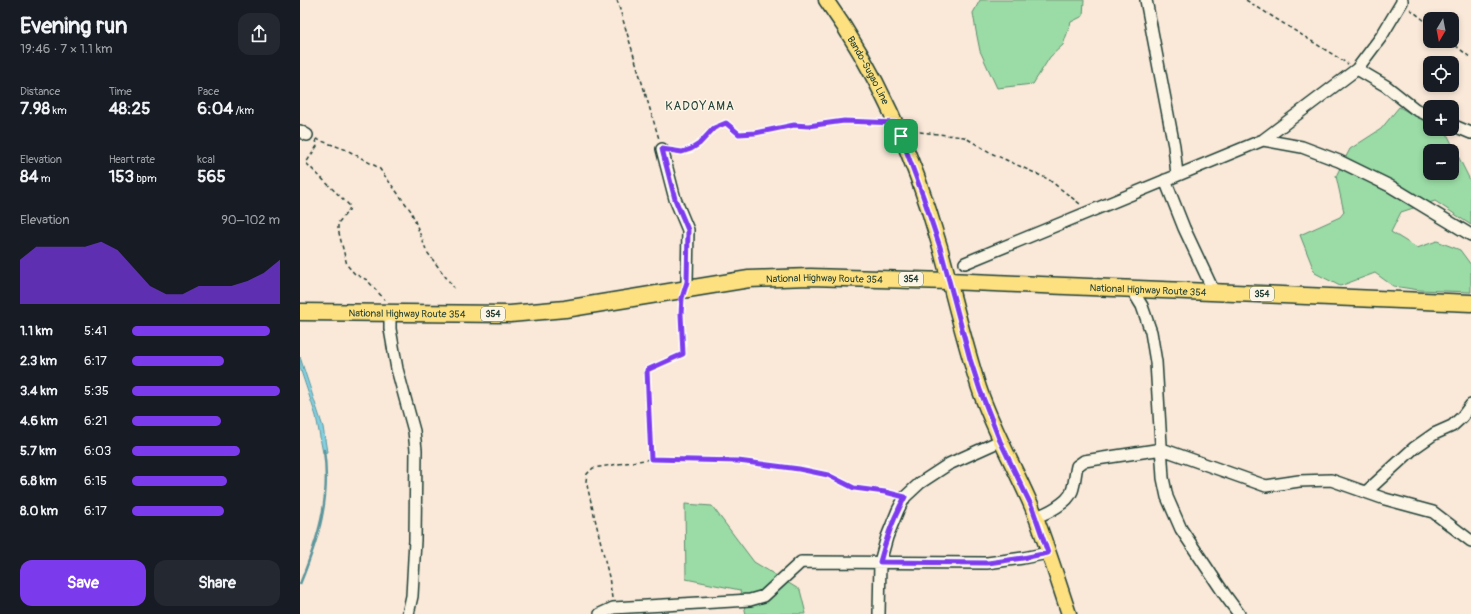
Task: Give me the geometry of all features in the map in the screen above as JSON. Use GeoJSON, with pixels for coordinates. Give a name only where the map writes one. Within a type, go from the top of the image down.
{"type":"FeatureCollection","features":[{"type":"Feature","properties":{"kind":"highway","name":"National Highway Route 354"},"geometry":{"type":"LineString","coordinates":[[300,312],[536,313],[685,290],[720,283],[770,278],[846,277],[1471,303]]}},
{"type":"Feature","properties":{"kind":"main road","name":"Bando-Sugao Line"},"geometry":{"type":"LineString","coordinates":[[826,0],[865,59],[899,130],[940,247],[948,281],[978,384],[1000,441],[1032,507],[1069,614]]}},
{"type":"Feature","properties":{"kind":"street"},"geometry":{"type":"LineString","coordinates":[[1146,0],[1174,146],[1177,175]]}},
{"type":"Feature","properties":{"kind":"street"},"geometry":{"type":"LineString","coordinates":[[965,262],[1263,140],[1357,69],[1381,37],[1402,1]]}},
{"type":"Feature","properties":{"kind":"street"},"geometry":{"type":"LineString","coordinates":[[1357,69],[1386,86],[1415,109],[1423,113]]}},
{"type":"Feature","properties":{"kind":"street"},"geometry":{"type":"LineString","coordinates":[[1459,128],[1471,133]]}},
{"type":"Feature","properties":{"kind":"street"},"geometry":{"type":"LineString","coordinates":[[1263,140],[1302,147],[1345,164],[1390,186],[1471,235]]}},
{"type":"Feature","properties":{"kind":"street"},"geometry":{"type":"LineString","coordinates":[[662,149],[675,199],[688,230],[687,282],[685,290]]}},
{"type":"Feature","properties":{"kind":"street"},"geometry":{"type":"LineString","coordinates":[[1165,180],[1184,228],[1214,292]]}},
{"type":"Feature","properties":{"kind":"street"},"geometry":{"type":"LineString","coordinates":[[1131,288],[1142,306],[1150,332],[1156,362],[1162,430],[1163,478],[1167,497],[1181,529],[1225,595],[1240,614]]}},
{"type":"Feature","properties":{"kind":"street"},"geometry":{"type":"LineString","coordinates":[[390,313],[390,329],[397,369],[414,430],[416,450],[415,540],[412,596],[408,614]]}},
{"type":"Feature","properties":{"kind":"street"},"geometry":{"type":"LineString","coordinates":[[1366,492],[1414,448],[1434,434],[1452,426],[1462,417],[1471,405]]}},
{"type":"Feature","properties":{"kind":"street"},"geometry":{"type":"LineString","coordinates":[[879,614],[880,562],[887,537],[905,497],[920,483],[949,464],[1000,441]]}},
{"type":"Feature","properties":{"kind":"street"},"geometry":{"type":"LineString","coordinates":[[1035,517],[1047,513],[1067,499],[1072,492],[1077,466],[1084,461],[1162,449],[1266,486],[1299,481],[1331,480],[1385,500],[1433,512],[1471,541]]}},
{"type":"Feature","properties":{"kind":"street"},"geometry":{"type":"LineString","coordinates":[[600,614],[613,611],[750,600],[764,596],[801,562],[988,563],[1048,553]]}},
{"type":"Feature","properties":{"kind":"path"},"geometry":{"type":"LineString","coordinates":[[617,0],[662,149],[682,152],[691,149],[699,144],[714,128],[726,123],[739,134],[755,133],[794,125],[808,126],[844,121],[899,130],[964,137],[1000,158],[1048,179],[1089,212]]}},
{"type":"Feature","properties":{"kind":"path"},"geometry":{"type":"LineString","coordinates":[[1246,0],[1357,69]]}},
{"type":"Feature","properties":{"kind":"path"},"geometry":{"type":"LineString","coordinates":[[1402,1],[1423,19]]}},
{"type":"Feature","properties":{"kind":"path"},"geometry":{"type":"LineString","coordinates":[[1459,48],[1471,58]]}},
{"type":"Feature","properties":{"kind":"path"},"geometry":{"type":"LineString","coordinates":[[308,135],[347,150],[379,168],[411,211],[427,252],[454,288]]}},
{"type":"Feature","properties":{"kind":"path"},"geometry":{"type":"LineString","coordinates":[[308,135],[317,146],[306,163],[350,206],[349,210],[338,223],[338,229],[347,265],[355,274],[367,280],[387,302],[390,313]]}},
{"type":"Feature","properties":{"kind":"path"},"geometry":{"type":"LineString","coordinates":[[651,459],[647,370],[683,354],[681,314],[682,298],[685,290]]}},
{"type":"Feature","properties":{"kind":"path"},"geometry":{"type":"LineString","coordinates":[[613,611],[609,577],[586,481],[587,474],[593,468],[651,459],[738,461],[799,469],[828,475],[854,488],[885,492],[905,497]]}},
{"type":"Feature","properties":{"kind":"green space"},"geometry":{"type":"Polygon","coordinates":[[[980,0],[1084,0],[1083,16],[1071,22],[1063,45],[1050,57],[1033,84],[997,88],[980,51],[976,31],[973,13],[980,0]]]}},
{"type":"Feature","properties":{"kind":"green space"},"geometry":{"type":"Polygon","coordinates":[[[1399,107],[1423,120],[1423,136],[1448,136],[1452,144],[1423,144],[1423,180],[1459,180],[1459,158],[1471,182],[1471,225],[1435,201],[1401,212],[1391,232],[1417,248],[1437,241],[1460,250],[1471,265],[1471,292],[1419,290],[1393,286],[1375,273],[1340,286],[1315,273],[1300,235],[1340,217],[1344,212],[1336,176],[1350,149],[1381,129],[1399,107]]]}},
{"type":"Feature","properties":{"kind":"green space"},"geometry":{"type":"Polygon","coordinates":[[[685,504],[712,506],[754,562],[800,590],[806,614],[746,614],[740,590],[686,579],[685,504]]]}},
{"type":"Feature","properties":{"kind":"water"},"geometry":{"type":"Polygon","coordinates":[[[300,357],[323,427],[327,452],[323,453],[316,416],[300,368],[300,357]]]}},
{"type":"Feature","properties":{"kind":"waterway"},"geometry":{"type":"LineString","coordinates":[[300,584],[317,535],[324,503],[326,486],[324,450]]}},
{"type":"Feature","properties":{"kind":"district","name":"KADOYAMA"},"geometry":{"type":"Point","coordinates":[700,106]}},
{"type":"Feature","properties":{"kind":"route"},"geometry":{"type":"LineString","coordinates":[[844,121],[896,123],[901,136],[940,247],[948,281],[980,390],[1000,441],[1032,507],[1048,553],[988,563],[880,562],[887,537],[905,497],[885,492],[854,488],[828,475],[799,469],[738,461],[651,459],[647,370],[683,354],[681,314],[682,298],[687,282],[688,230],[675,199],[662,149],[682,152],[691,149],[707,137],[714,128],[726,123],[739,134],[755,133],[794,125],[808,126],[844,121]]}}]}
